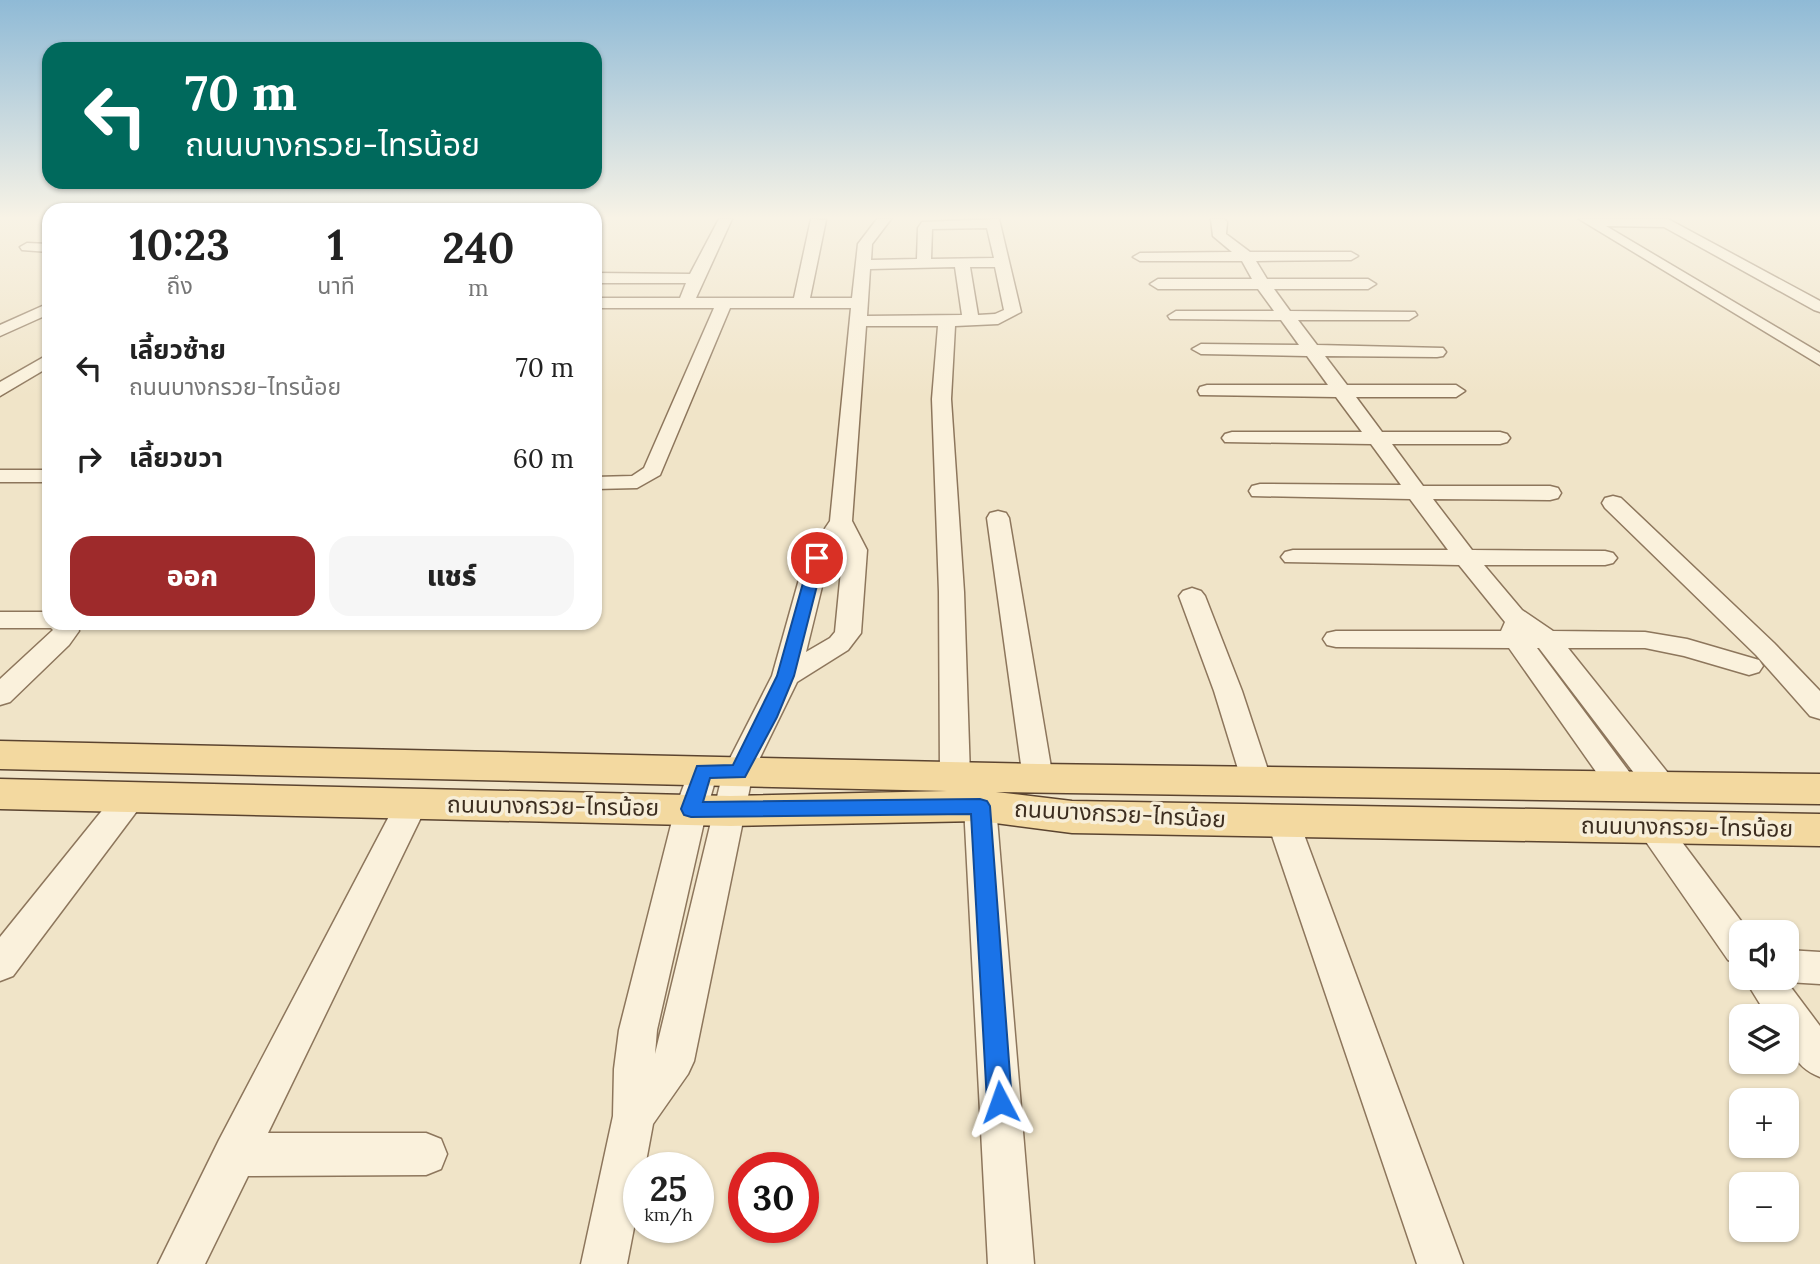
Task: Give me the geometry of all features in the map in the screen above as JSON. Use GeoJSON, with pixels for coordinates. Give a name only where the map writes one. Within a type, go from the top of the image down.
{"type":"FeatureCollection","features":[{"type":"Feature","properties":{"kind":"main road","name":"ถนนบางกรวย-ไทรน้อย"},"geometry":{"type":"LineString","coordinates":[[0,754],[721,772],[968,791],[1072,817],[1820,830]]}},
{"type":"Feature","properties":{"kind":"main road","name":"ถนนบางกรวย-ไทรน้อย"},"geometry":{"type":"LineString","coordinates":[[0,794],[730,811],[968,791],[1038,779],[1820,789]]}},
{"type":"Feature","properties":{"kind":"street"},"geometry":{"type":"LineString","coordinates":[[800,303],[806,278]]}},
{"type":"Feature","properties":{"kind":"street"},"geometry":{"type":"LineString","coordinates":[[604,1264],[634,1116],[634,1069],[638,1030],[691,809],[721,772],[786,676],[817,558],[841,521],[862,278]]}},
{"type":"Feature","properties":{"kind":"street"},"geometry":{"type":"LineString","coordinates":[[964,278],[971,320]]}},
{"type":"Feature","properties":{"kind":"street"},"geometry":{"type":"LineString","coordinates":[[602,303],[800,303],[947,321],[971,320],[998,318],[1013,312],[1005,278]]}},
{"type":"Feature","properties":{"kind":"street"},"geometry":{"type":"LineString","coordinates":[[1259,278],[1465,557],[1622,785]]}},
{"type":"Feature","properties":{"kind":"street"},"geometry":{"type":"LineString","coordinates":[[1684,278],[1820,360]]}},
{"type":"Feature","properties":{"kind":"street"},"geometry":{"type":"LineString","coordinates":[[1767,278],[1820,307]]}},
{"type":"Feature","properties":{"kind":"street"},"geometry":{"type":"LineString","coordinates":[[1158,284],[1368,284]]}},
{"type":"Feature","properties":{"kind":"street"},"geometry":{"type":"LineString","coordinates":[[602,483],[637,482],[653,471],[723,303]]}},
{"type":"Feature","properties":{"kind":"street"},"geometry":{"type":"LineString","coordinates":[[1176,316],[1409,315]]}},
{"type":"Feature","properties":{"kind":"street"},"geometry":{"type":"LineString","coordinates":[[947,321],[942,412],[954,630],[1011,1264]]}},
{"type":"Feature","properties":{"kind":"street"},"geometry":{"type":"LineString","coordinates":[[1201,349],[1437,352]]}},
{"type":"Feature","properties":{"kind":"street"},"geometry":{"type":"LineString","coordinates":[[0,390],[42,363]]}},
{"type":"Feature","properties":{"kind":"street"},"geometry":{"type":"LineString","coordinates":[[1207,391],[1456,390]]}},
{"type":"Feature","properties":{"kind":"street"},"geometry":{"type":"LineString","coordinates":[[1231,438],[1500,438]]}},
{"type":"Feature","properties":{"kind":"street"},"geometry":{"type":"LineString","coordinates":[[1260,491],[1550,493]]}},
{"type":"Feature","properties":{"kind":"street"},"geometry":{"type":"LineString","coordinates":[[1613,503],[1765,649],[1820,709]]}},
{"type":"Feature","properties":{"kind":"street"},"geometry":{"type":"LineString","coordinates":[[998,518],[1038,779]]}},
{"type":"Feature","properties":{"kind":"street"},"geometry":{"type":"LineString","coordinates":[[786,676],[839,644],[848,632],[855,550],[841,521]]}},
{"type":"Feature","properties":{"kind":"street"},"geometry":{"type":"LineString","coordinates":[[1293,557],[1605,558]]}},
{"type":"Feature","properties":{"kind":"street"},"geometry":{"type":"LineString","coordinates":[[1192,596],[1228,691],[1257,782]]}},
{"type":"Feature","properties":{"kind":"street"},"geometry":{"type":"LineString","coordinates":[[0,620],[42,620]]}},
{"type":"Feature","properties":{"kind":"street"},"geometry":{"type":"LineString","coordinates":[[1336,639],[1514,627],[1546,639],[1645,640],[1688,648],[1749,666]]}},
{"type":"Feature","properties":{"kind":"street"},"geometry":{"type":"LineString","coordinates":[[0,695],[60,639],[66,630]]}},
{"type":"Feature","properties":{"kind":"street"},"geometry":{"type":"LineString","coordinates":[[1546,639],[1661,786]]}},
{"type":"Feature","properties":{"kind":"street"},"geometry":{"type":"LineString","coordinates":[[634,1116],[674,1061],[730,811],[721,772]]}},
{"type":"Feature","properties":{"kind":"street"},"geometry":{"type":"LineString","coordinates":[[0,965],[132,795]]}},
{"type":"Feature","properties":{"kind":"street"},"geometry":{"type":"LineString","coordinates":[[181,1264],[412,803]]}},
{"type":"Feature","properties":{"kind":"street"},"geometry":{"type":"LineString","coordinates":[[1283,821],[1440,1264]]}},
{"type":"Feature","properties":{"kind":"street"},"geometry":{"type":"LineString","coordinates":[[1653,827],[1729,932]]}},
{"type":"Feature","properties":{"kind":"street"},"geometry":{"type":"LineString","coordinates":[[1799,967],[1820,968]]}},
{"type":"Feature","properties":{"kind":"street"},"geometry":{"type":"LineString","coordinates":[[1771,990],[1820,1058]]}},
{"type":"Feature","properties":{"kind":"street"},"geometry":{"type":"LineString","coordinates":[[234,1154],[426,1154]]}},
{"type":"Feature","properties":{"kind":"lane"},"geometry":{"type":"LineString","coordinates":[[602,278],[695,279],[686,303]]}},
{"type":"Feature","properties":{"kind":"lane"},"geometry":{"type":"LineString","coordinates":[[0,331],[42,311]]}},
{"type":"Feature","properties":{"kind":"lane"},"geometry":{"type":"LineString","coordinates":[[0,475],[42,477]]}},
{"type":"Feature","properties":{"kind":"route"},"geometry":{"type":"LineString","coordinates":[[817,558],[786,676],[768,717],[738,772],[703,771],[691,809],[730,811],[980,806],[1000,1102]]}}]}
